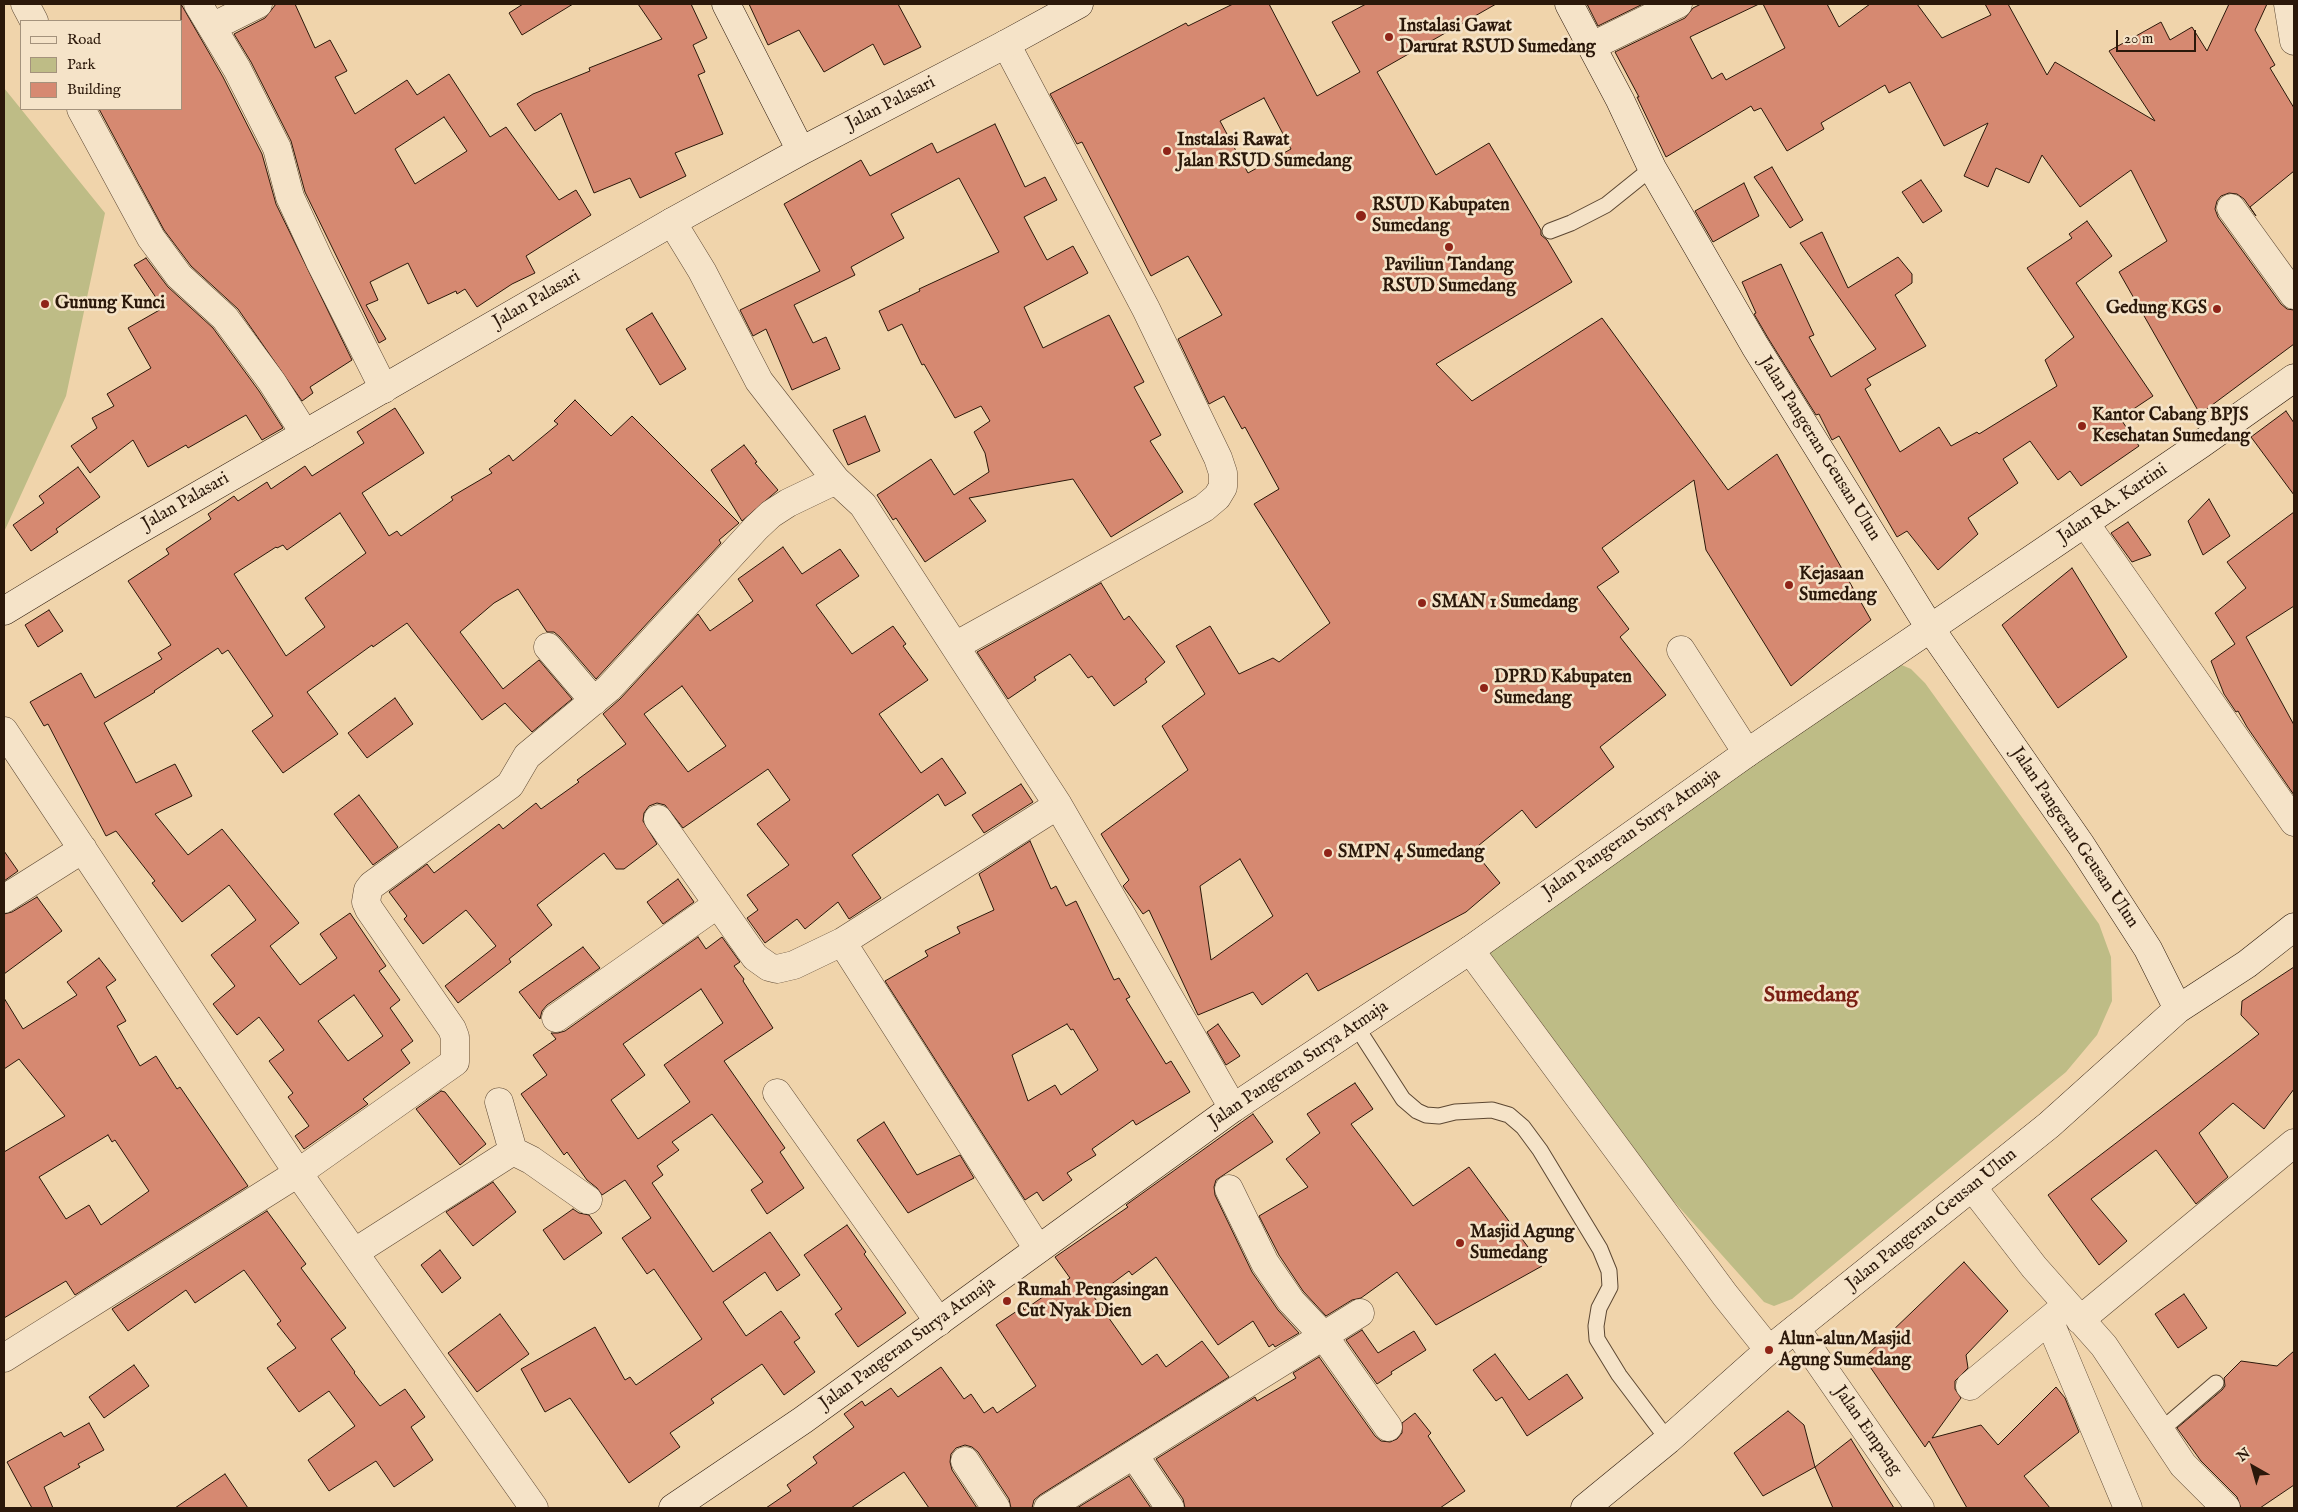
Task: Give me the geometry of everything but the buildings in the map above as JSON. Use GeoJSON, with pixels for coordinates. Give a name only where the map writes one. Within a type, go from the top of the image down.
{"type":"FeatureCollection","features":[{"type":"Feature","properties":{"kind":"street"},"geometry":{"type":"LineString","coordinates":[[25,4],[33,20]]}},
{"type":"Feature","properties":{"kind":"street"},"geometry":{"type":"LineString","coordinates":[[198,4],[237,69],[277,148],[290,197],[320,262],[384,389]]}},
{"type":"Feature","properties":{"kind":"street"},"geometry":{"type":"LineString","coordinates":[[212,27],[258,4]]}},
{"type":"Feature","properties":{"kind":"street"},"geometry":{"type":"LineString","coordinates":[[726,4],[801,151]]}},
{"type":"Feature","properties":{"kind":"street","name":"Jalan Palasari"},"geometry":{"type":"LineString","coordinates":[[4,611],[128,536],[672,222],[801,151],[1079,4]]}},
{"type":"Feature","properties":{"kind":"street","name":"Jalan Pangeran Geusan Ulun"},"geometry":{"type":"LineString","coordinates":[[1569,4],[1592,46],[1652,168],[1755,346],[1930,628],[2081,845],[2148,948],[2178,1009],[2049,1125],[1973,1188],[1769,1350],[1668,1440],[1585,1508]]}},
{"type":"Feature","properties":{"kind":"street"},"geometry":{"type":"LineString","coordinates":[[1592,46],[1678,4]]}},
{"type":"Feature","properties":{"kind":"street"},"geometry":{"type":"LineString","coordinates":[[2288,4],[2294,41]]}},
{"type":"Feature","properties":{"kind":"street"},"geometry":{"type":"LineString","coordinates":[[955,646],[1204,508],[1217,498],[1223,487],[1223,473],[1218,458],[1146,309],[1006,44]]}},
{"type":"Feature","properties":{"kind":"street"},"geometry":{"type":"LineString","coordinates":[[82,110],[152,238],[180,276],[225,318],[272,382],[305,434]]}},
{"type":"Feature","properties":{"kind":"street"},"geometry":{"type":"LineString","coordinates":[[2230,208],[2294,295]]}},
{"type":"Feature","properties":{"kind":"street"},"geometry":{"type":"LineString","coordinates":[[672,222],[702,271],[759,381],[836,480],[863,505],[1058,805],[1233,1108]]}},
{"type":"Feature","properties":{"kind":"street","name":"Jalan RA. Kartini"},"geometry":{"type":"LineString","coordinates":[[1930,628],[2294,378]]}},
{"type":"Feature","properties":{"kind":"street"},"geometry":{"type":"LineString","coordinates":[[4,1358],[298,1173],[455,1062],[455,1037],[452,1029],[369,909],[366,902],[368,890],[372,885],[505,790],[514,780],[527,756],[624,673],[761,523],[788,503],[836,480]]}},
{"type":"Feature","properties":{"kind":"street"},"geometry":{"type":"LineString","coordinates":[[2085,523],[2294,822]]}},
{"type":"Feature","properties":{"kind":"street","name":"Jalan Pangeran Surya Atmaja"},"geometry":{"type":"LineString","coordinates":[[673,1508],[803,1420],[1233,1108],[1470,950],[1747,753],[1930,628]]}},
{"type":"Feature","properties":{"kind":"street"},"geometry":{"type":"LineString","coordinates":[[548,647],[594,700]]}},
{"type":"Feature","properties":{"kind":"street"},"geometry":{"type":"LineString","coordinates":[[1680,650],[1747,753]]}},
{"type":"Feature","properties":{"kind":"street"},"geometry":{"type":"LineString","coordinates":[[4,731],[298,1173],[534,1508]]}},
{"type":"Feature","properties":{"kind":"street"},"geometry":{"type":"LineString","coordinates":[[658,819],[755,957],[769,967],[777,969],[794,965],[842,942],[1058,805]]}},
{"type":"Feature","properties":{"kind":"street"},"geometry":{"type":"LineString","coordinates":[[4,899],[84,850]]}},
{"type":"Feature","properties":{"kind":"street"},"geometry":{"type":"LineString","coordinates":[[556,1018],[718,904]]}},
{"type":"Feature","properties":{"kind":"street"},"geometry":{"type":"LineString","coordinates":[[2178,1009],[2247,964],[2294,927]]}},
{"type":"Feature","properties":{"kind":"street"},"geometry":{"type":"LineString","coordinates":[[842,942],[1038,1249]]}},
{"type":"Feature","properties":{"kind":"street"},"geometry":{"type":"LineString","coordinates":[[1470,950],[1684,1239],[1769,1350]]}},
{"type":"Feature","properties":{"kind":"street"},"geometry":{"type":"LineString","coordinates":[[777,1092],[939,1322]]}},
{"type":"Feature","properties":{"kind":"street"},"geometry":{"type":"LineString","coordinates":[[499,1102],[513,1151],[531,1160],[588,1200]]}},
{"type":"Feature","properties":{"kind":"street"},"geometry":{"type":"LineString","coordinates":[[1970,1386],[2294,1143]]}},
{"type":"Feature","properties":{"kind":"street"},"geometry":{"type":"LineString","coordinates":[[355,1252],[513,1151]]}},
{"type":"Feature","properties":{"kind":"street"},"geometry":{"type":"LineString","coordinates":[[1973,1188],[2034,1267],[2065,1315],[2128,1508]]}},
{"type":"Feature","properties":{"kind":"street"},"geometry":{"type":"LineString","coordinates":[[1229,1189],[1265,1263],[1292,1301],[1323,1335],[1388,1427]]}},
{"type":"Feature","properties":{"kind":"street"},"geometry":{"type":"LineString","coordinates":[[1048,1508],[1360,1313]]}},
{"type":"Feature","properties":{"kind":"street"},"geometry":{"type":"LineString","coordinates":[[2065,1315],[2104,1346],[2183,1466],[2226,1508]]}},
{"type":"Feature","properties":{"kind":"street","name":"Jalan Empang"},"geometry":{"type":"LineString","coordinates":[[1796,1329],[1920,1508]]}},
{"type":"Feature","properties":{"kind":"street"},"geometry":{"type":"LineString","coordinates":[[1134,1455],[1170,1508]]}},
{"type":"Feature","properties":{"kind":"street"},"geometry":{"type":"LineString","coordinates":[[965,1461],[996,1508]]}},
{"type":"Feature","properties":{"kind":"lane"},"geometry":{"type":"LineString","coordinates":[[1550,231],[1571,223],[1606,205],[1652,168]]}},
{"type":"Feature","properties":{"kind":"lane"},"geometry":{"type":"LineString","coordinates":[[1356,1026],[1403,1099],[1417,1111],[1426,1115],[1439,1116],[1455,1112],[1492,1110],[1509,1115],[1523,1127],[1540,1150],[1600,1249],[1609,1271],[1610,1287],[1599,1308],[1596,1326],[1597,1339],[1619,1375],[1668,1440]]}},
{"type":"Feature","properties":{"kind":"lane"},"geometry":{"type":"LineString","coordinates":[[2160,1431],[2216,1383]]}},
{"type":"Feature","properties":{"kind":"green space","name":"Gunung Kunci"},"geometry":{"type":"Polygon","coordinates":[[[4,88],[105,213],[66,396],[4,532],[4,88]]]}},
{"type":"Feature","properties":{"kind":"green space"},"geometry":{"type":"Polygon","coordinates":[[[1897,663],[1911,669],[1925,683],[2099,924],[2111,957],[2112,1001],[2097,1035],[2066,1072],[1792,1299],[1774,1306],[1764,1302],[1610,1130],[1475,951],[1897,663]]]}},
{"type":"Feature","properties":{"kind":"place","name":"Instalasi Gawat Darurat RSUD Sumedang"},"geometry":{"type":"Point","coordinates":[1389,37]}},
{"type":"Feature","properties":{"kind":"place","name":"Instalasi Rawat Jalan RSUD Sumedang"},"geometry":{"type":"Point","coordinates":[1167,151]}},
{"type":"Feature","properties":{"kind":"place","name":"RSUD Kabupaten Sumedang"},"geometry":{"type":"Point","coordinates":[1361,216]}},
{"type":"Feature","properties":{"kind":"place","name":"Paviliun Tandang RSUD Sumedang"},"geometry":{"type":"Point","coordinates":[1449,247]}},
{"type":"Feature","properties":{"kind":"place","name":"Gunung Kunci"},"geometry":{"type":"Point","coordinates":[45,304]}},
{"type":"Feature","properties":{"kind":"place","name":"Gedung KGS"},"geometry":{"type":"Point","coordinates":[2217,309]}},
{"type":"Feature","properties":{"kind":"place","name":"Kantor Cabang BPJS Kesehatan Sumedang"},"geometry":{"type":"Point","coordinates":[2082,426]}},
{"type":"Feature","properties":{"kind":"place","name":"Kejasaan Sumedang"},"geometry":{"type":"Point","coordinates":[1789,585]}},
{"type":"Feature","properties":{"kind":"place","name":"SMAN 1 Sumedang"},"geometry":{"type":"Point","coordinates":[1422,603]}},
{"type":"Feature","properties":{"kind":"place","name":"DPRD Kabupaten Sumedang"},"geometry":{"type":"Point","coordinates":[1484,688]}},
{"type":"Feature","properties":{"kind":"place","name":"SMPN 4 Sumedang"},"geometry":{"type":"Point","coordinates":[1328,853]}},
{"type":"Feature","properties":{"kind":"place","name":"Masjid Agung Sumedang"},"geometry":{"type":"Point","coordinates":[1460,1243]}},
{"type":"Feature","properties":{"kind":"place","name":"Rumah Pengasingan Cut Nyak Dien"},"geometry":{"type":"Point","coordinates":[1007,1301]}},
{"type":"Feature","properties":{"kind":"place","name":"Alun-alun/Masjid Agung Sumedang"},"geometry":{"type":"Point","coordinates":[1769,1350]}},
{"type":"Feature","properties":{"kind":"district","name":"Sumedang"},"geometry":{"type":"Point","coordinates":[1811,996]}}]}
